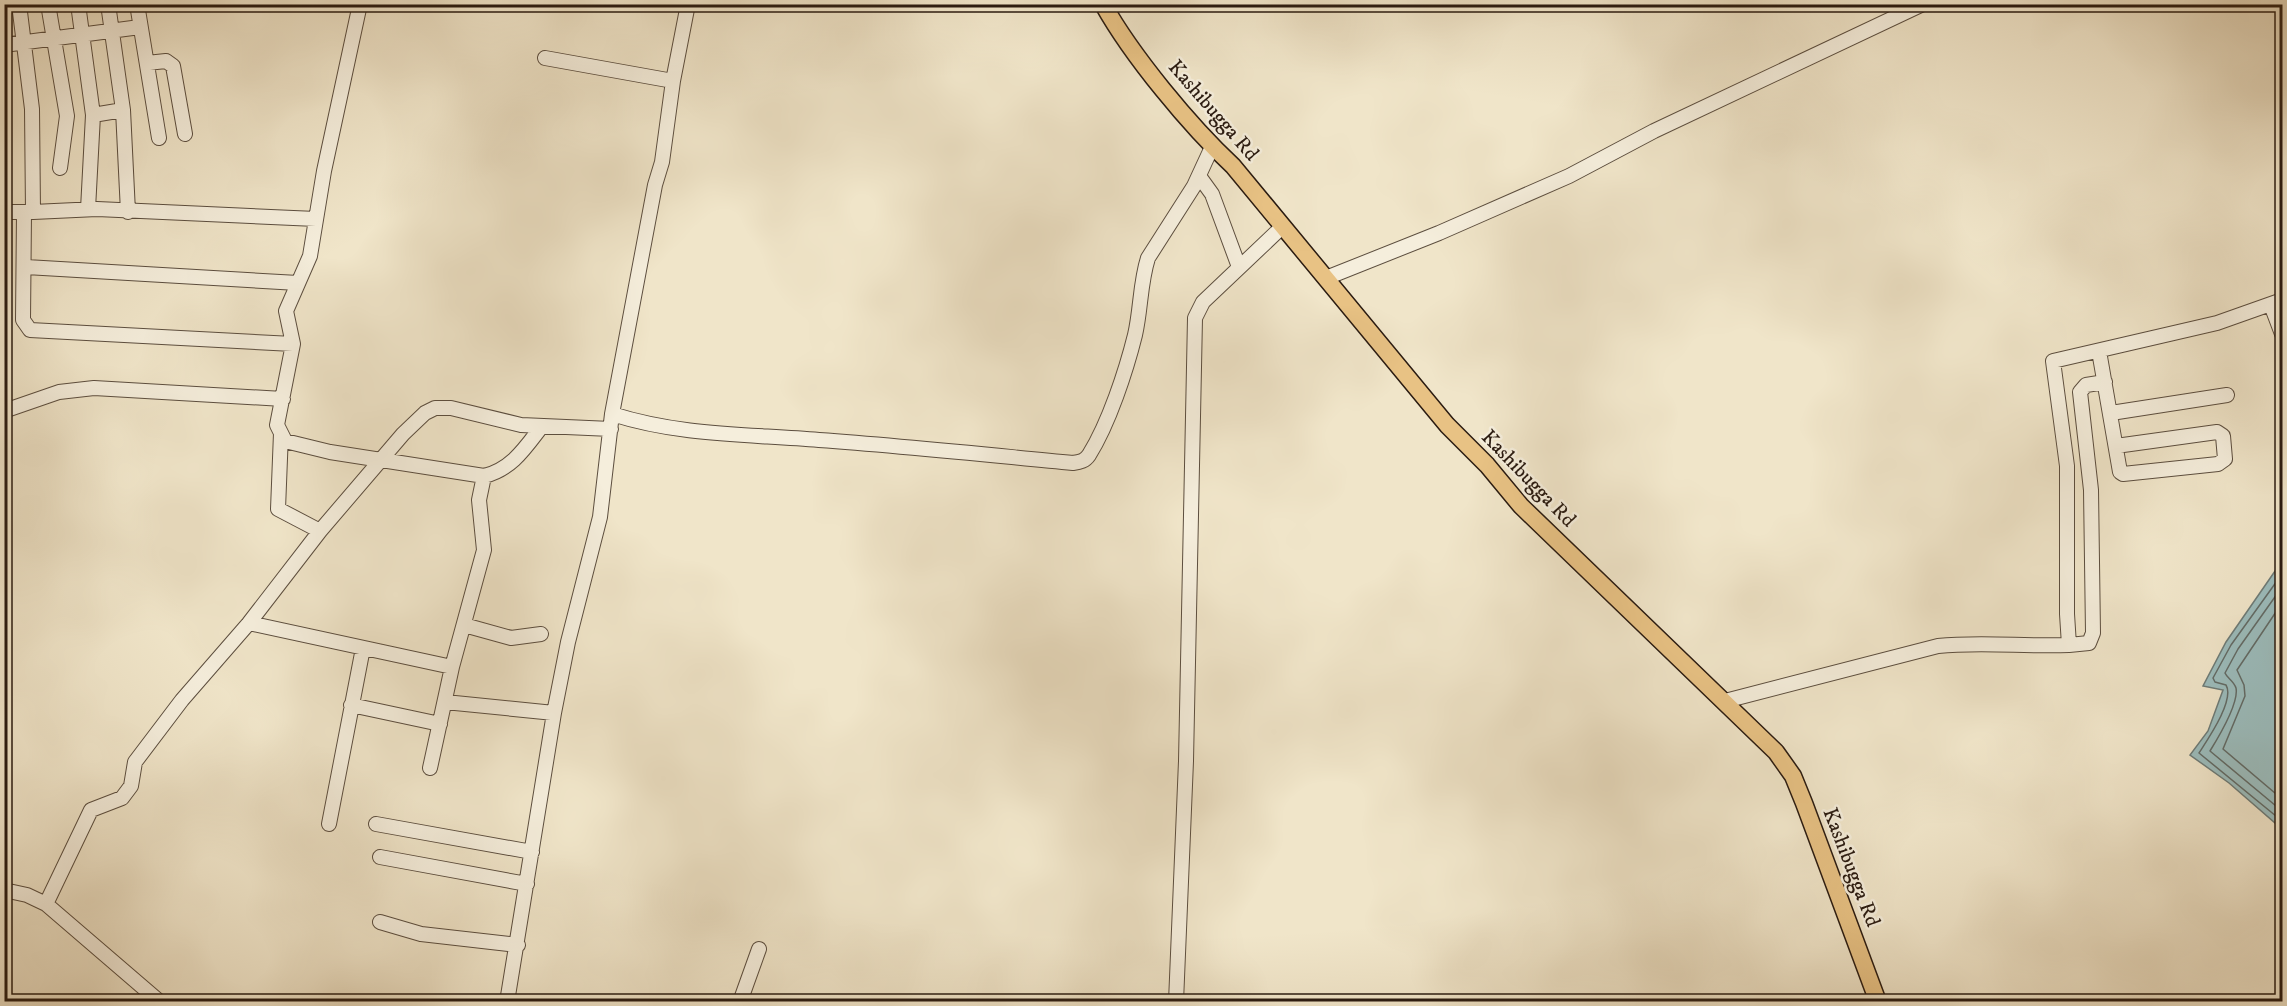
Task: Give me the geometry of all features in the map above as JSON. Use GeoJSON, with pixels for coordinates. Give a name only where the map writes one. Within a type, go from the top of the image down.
{"type":"FeatureCollection","features":[{"type":"Feature","properties":{"kind":"main road","name":"Kashibugga Rd"},"geometry":{"type":"LineString","coordinates":[[1103,4],[1139,57],[1212,147],[1233,166],[1447,425],[1487,465],[1521,506],[1776,752],[1792,776],[1878,1002]]}},
{"type":"Feature","properties":{"kind":"street"},"geometry":{"type":"LineString","coordinates":[[19,4],[32,109],[24,320],[30,330],[293,344]]}},
{"type":"Feature","properties":{"kind":"street"},"geometry":{"type":"LineString","coordinates":[[48,4],[67,116],[60,168]]}},
{"type":"Feature","properties":{"kind":"street"},"geometry":{"type":"LineString","coordinates":[[78,4],[93,115],[88,209]]}},
{"type":"Feature","properties":{"kind":"street"},"geometry":{"type":"LineString","coordinates":[[108,4],[123,110],[128,212]]}},
{"type":"Feature","properties":{"kind":"street"},"geometry":{"type":"LineString","coordinates":[[137,4],[159,138]]}},
{"type":"Feature","properties":{"kind":"street"},"geometry":{"type":"LineString","coordinates":[[360,4],[310,256],[286,311],[293,344],[284,399],[277,425],[285,441],[330,452],[382,458],[484,477],[498,473],[514,463],[542,426]]}},
{"type":"Feature","properties":{"kind":"street"},"geometry":{"type":"LineString","coordinates":[[507,1002],[554,713],[568,642],[600,517],[612,414],[655,185],[662,162],[672,81],[688,4]]}},
{"type":"Feature","properties":{"kind":"street"},"geometry":{"type":"LineString","coordinates":[[1326,278],[1439,233],[1569,176],[1654,131],[1923,4]]}},
{"type":"Feature","properties":{"kind":"street"},"geometry":{"type":"LineString","coordinates":[[4,45],[140,27]]}},
{"type":"Feature","properties":{"kind":"street"},"geometry":{"type":"LineString","coordinates":[[545,58],[672,81]]}},
{"type":"Feature","properties":{"kind":"street"},"geometry":{"type":"LineString","coordinates":[[147,63],[166,61],[172,63],[185,134]]}},
{"type":"Feature","properties":{"kind":"street"},"geometry":{"type":"LineString","coordinates":[[93,115],[123,110]]}},
{"type":"Feature","properties":{"kind":"street"},"geometry":{"type":"LineString","coordinates":[[612,414],[650,426],[697,432],[892,445],[1082,462],[1088,456],[1107,415],[1135,334],[1144,270],[1148,258],[1199,176],[1212,147]]}},
{"type":"Feature","properties":{"kind":"street"},"geometry":{"type":"LineString","coordinates":[[1199,176],[1212,194],[1239,267]]}},
{"type":"Feature","properties":{"kind":"street"},"geometry":{"type":"LineString","coordinates":[[4,212],[29,213],[88,209],[316,219]]}},
{"type":"Feature","properties":{"kind":"street"},"geometry":{"type":"LineString","coordinates":[[1176,1002],[1186,761],[1193,329],[1195,318],[1203,302],[1282,227]]}},
{"type":"Feature","properties":{"kind":"street"},"geometry":{"type":"LineString","coordinates":[[26,267],[298,283]]}},
{"type":"Feature","properties":{"kind":"street"},"geometry":{"type":"LineString","coordinates":[[2069,645],[2067,466],[2053,362],[2217,323],[2277,303],[2283,334]]}},
{"type":"Feature","properties":{"kind":"street"},"geometry":{"type":"LineString","coordinates":[[2099,351],[2120,472],[2126,475],[2218,464],[2225,459],[2226,454],[2223,436],[2217,432],[2116,446]]}},
{"type":"Feature","properties":{"kind":"street"},"geometry":{"type":"LineString","coordinates":[[1725,701],[1938,646],[1969,643],[2030,647],[2089,643],[2093,633],[2091,490],[2080,392],[2085,386],[2105,382]]}},
{"type":"Feature","properties":{"kind":"street"},"geometry":{"type":"LineString","coordinates":[[4,411],[59,392],[94,388],[284,399]]}},
{"type":"Feature","properties":{"kind":"street"},"geometry":{"type":"LineString","coordinates":[[2111,413],[2227,395]]}},
{"type":"Feature","properties":{"kind":"street"},"geometry":{"type":"LineString","coordinates":[[46,904],[91,810],[122,798],[131,786],[135,762],[204,672],[249,623],[320,531],[382,458],[425,413],[435,408],[451,408],[521,425],[611,429]]}},
{"type":"Feature","properties":{"kind":"street"},"geometry":{"type":"LineString","coordinates":[[281,433],[278,509],[320,531]]}},
{"type":"Feature","properties":{"kind":"street"},"geometry":{"type":"LineString","coordinates":[[430,768],[452,667],[484,550],[479,500],[484,477]]}},
{"type":"Feature","properties":{"kind":"street"},"geometry":{"type":"LineString","coordinates":[[249,623],[452,667]]}},
{"type":"Feature","properties":{"kind":"street"},"geometry":{"type":"LineString","coordinates":[[464,625],[511,638],[541,634]]}},
{"type":"Feature","properties":{"kind":"street"},"geometry":{"type":"LineString","coordinates":[[329,824],[363,648]]}},
{"type":"Feature","properties":{"kind":"street"},"geometry":{"type":"LineString","coordinates":[[445,702],[554,713]]}},
{"type":"Feature","properties":{"kind":"street"},"geometry":{"type":"LineString","coordinates":[[351,705],[440,724]]}},
{"type":"Feature","properties":{"kind":"street"},"geometry":{"type":"LineString","coordinates":[[376,824],[532,852]]}},
{"type":"Feature","properties":{"kind":"street"},"geometry":{"type":"LineString","coordinates":[[380,857],[527,884]]}},
{"type":"Feature","properties":{"kind":"street"},"geometry":{"type":"LineString","coordinates":[[4,891],[27,895],[46,904],[160,1002]]}},
{"type":"Feature","properties":{"kind":"street"},"geometry":{"type":"LineString","coordinates":[[380,922],[421,934],[518,945]]}},
{"type":"Feature","properties":{"kind":"street"},"geometry":{"type":"LineString","coordinates":[[740,1002],[759,949]]}},
{"type":"Feature","properties":{"kind":"water"},"geometry":{"type":"Polygon","coordinates":[[[2282,561],[2282,829],[2229,783],[2190,755],[2208,731],[2223,690],[2203,686],[2226,642],[2282,561]]]}}]}
